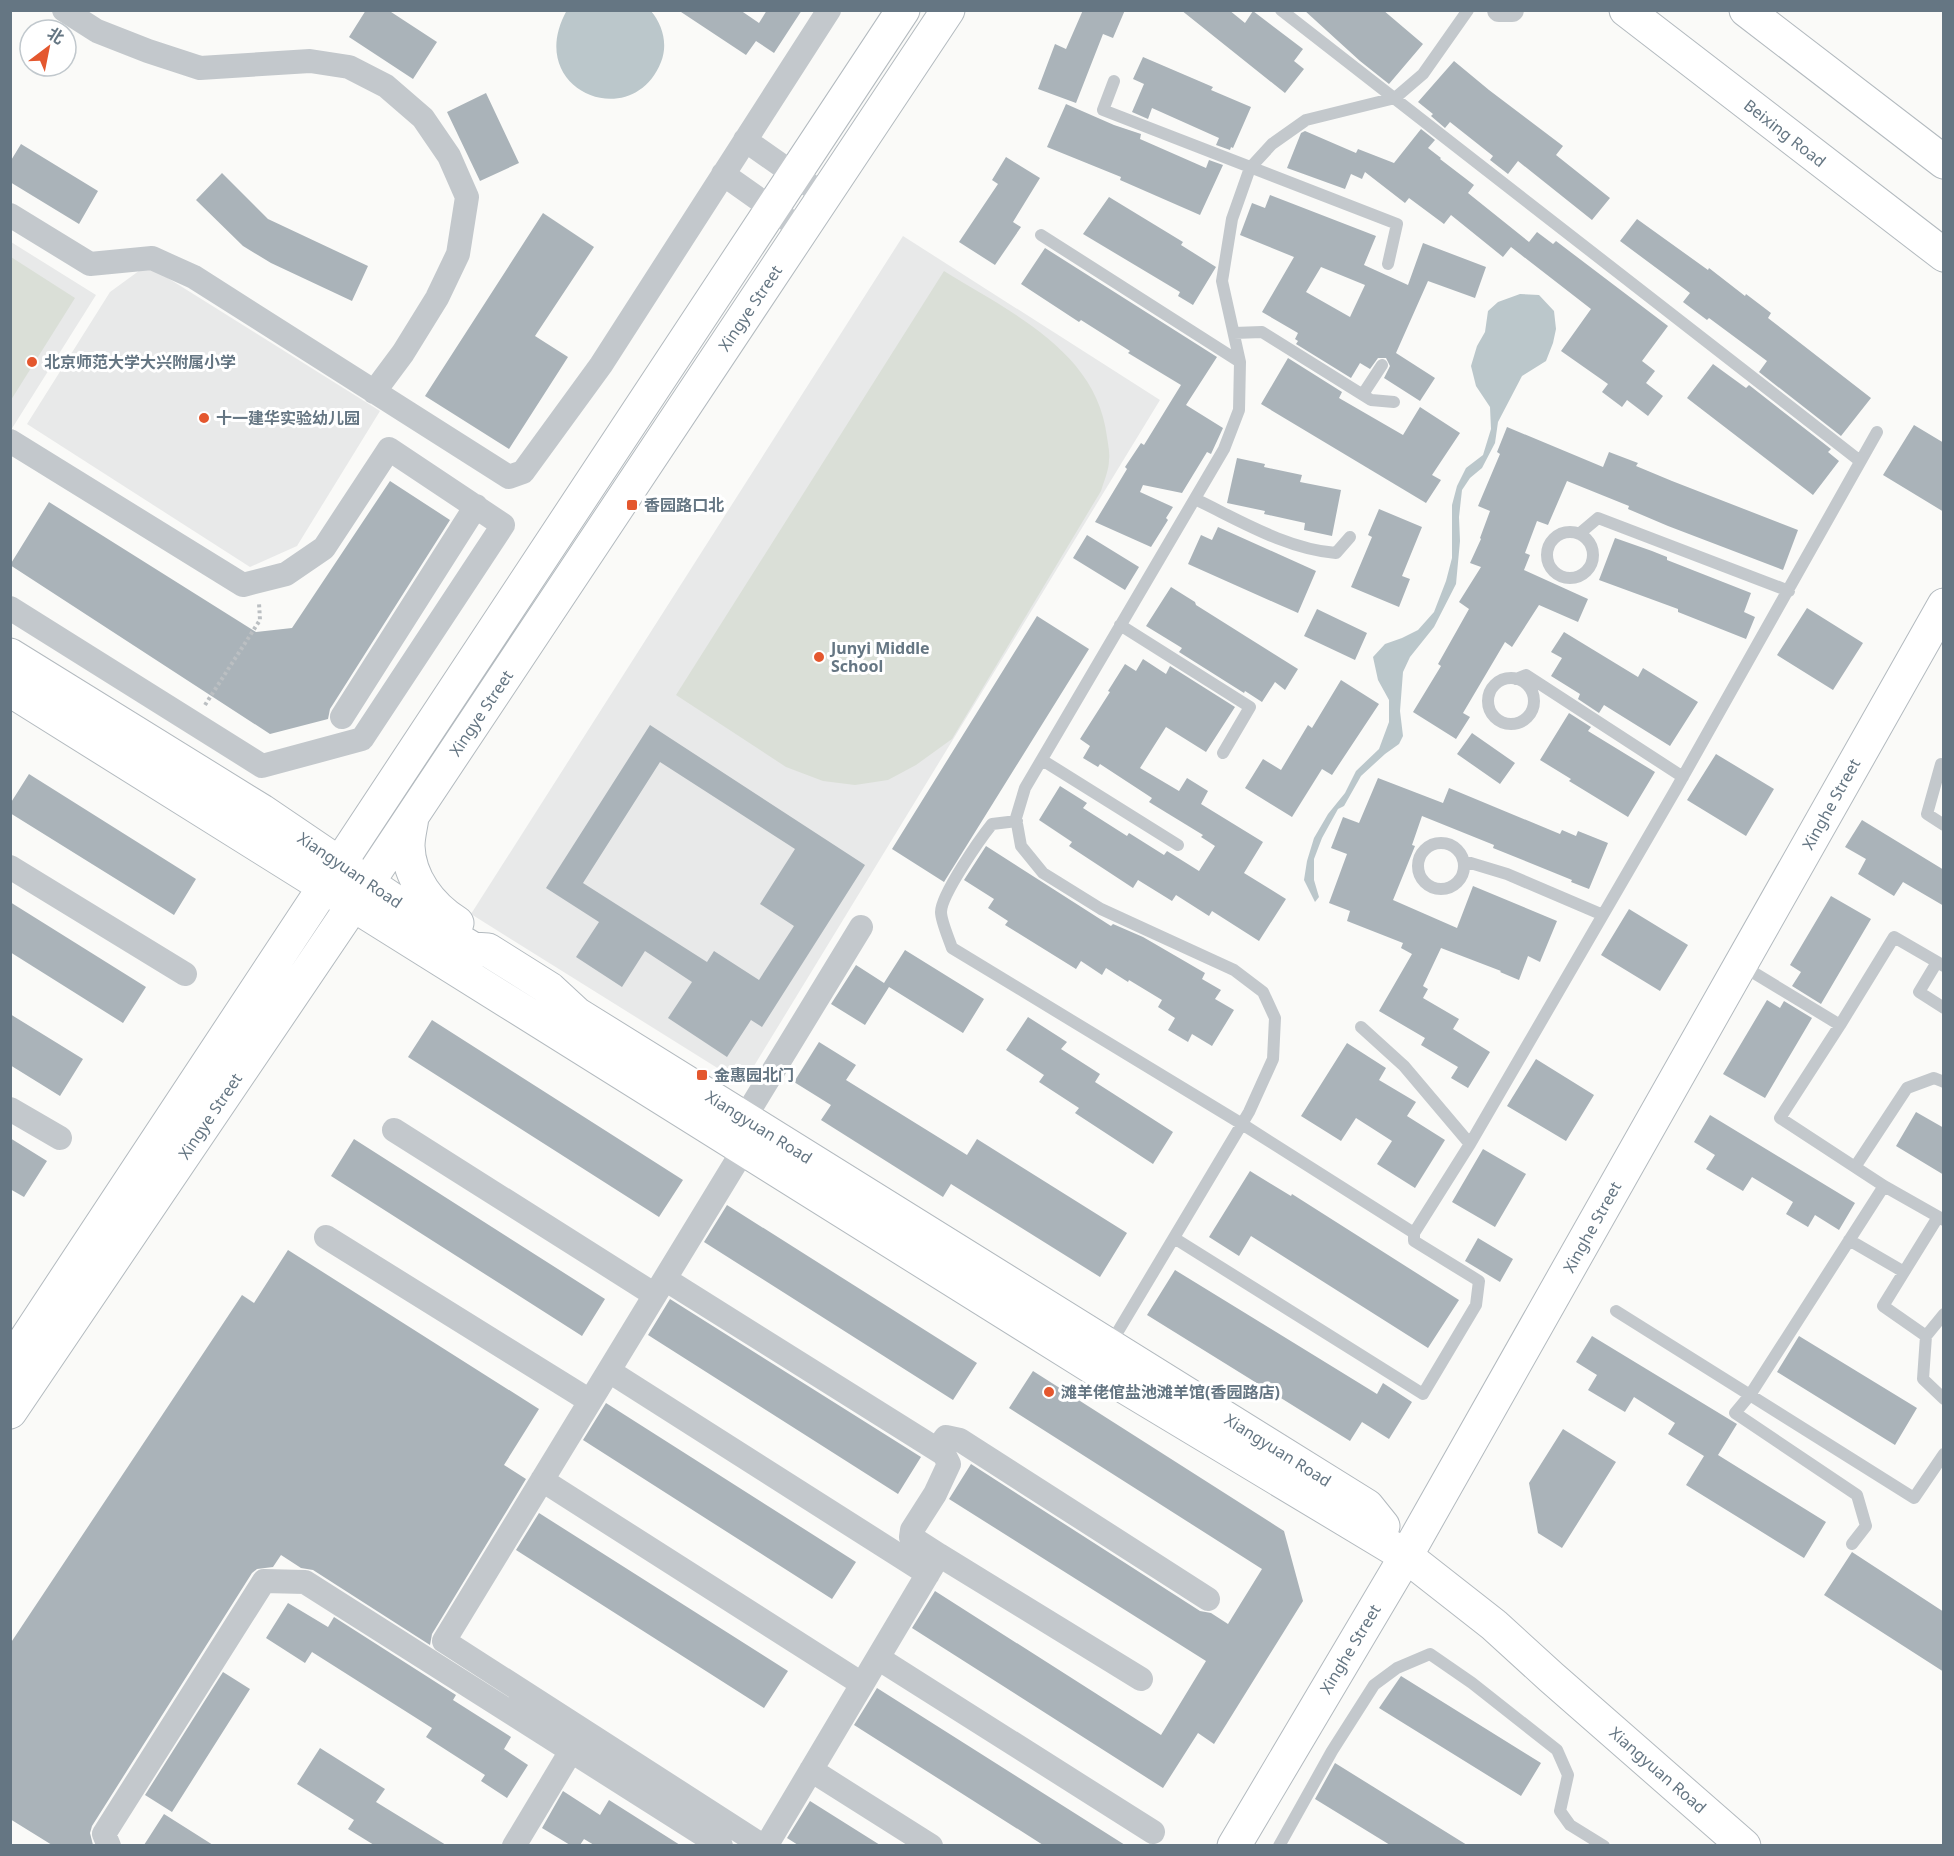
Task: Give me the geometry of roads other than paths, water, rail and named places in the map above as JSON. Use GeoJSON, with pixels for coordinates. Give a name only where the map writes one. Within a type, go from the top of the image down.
{"type":"FeatureCollection","features":[{"type":"Feature","properties":{"kind":"street"},"geometry":{"type":"LineString","coordinates":[[64,10],[97,31],[200,68],[310,61],[349,67],[386,86],[423,118],[449,156],[467,197],[458,254],[437,298],[403,353],[374,392]]}},
{"type":"Feature","properties":{"kind":"street"},"geometry":{"type":"LineString","coordinates":[[10,215],[90,264],[152,258],[194,277],[509,477],[523,471],[601,365],[829,10]]}},
{"type":"Feature","properties":{"kind":"street","name":"Xingye Street"},"geometry":{"type":"LineString","coordinates":[[10,1363],[903,10]]}},
{"type":"Feature","properties":{"kind":"street","name":"Xingye Street"},"geometry":{"type":"LineString","coordinates":[[10,1412],[361,894],[948,10]]}},
{"type":"Feature","properties":{"kind":"street"},"geometry":{"type":"LineString","coordinates":[[1499,10],[1512,10]]}},
{"type":"Feature","properties":{"kind":"street"},"geometry":{"type":"LineString","coordinates":[[1746,10],[1944,162]]}},
{"type":"Feature","properties":{"kind":"street","name":"Beixing Road"},"geometry":{"type":"LineString","coordinates":[[1644,16],[1944,255]]}},
{"type":"Feature","properties":{"kind":"street"},"geometry":{"type":"LineString","coordinates":[[745,140],[825,196]]}},
{"type":"Feature","properties":{"kind":"street"},"geometry":{"type":"LineString","coordinates":[[723,174],[802,230]]}},
{"type":"Feature","properties":{"kind":"street"},"geometry":{"type":"LineString","coordinates":[[10,441],[243,585],[286,574],[324,548],[389,448],[503,525],[362,739],[262,766],[10,608]]}},
{"type":"Feature","properties":{"kind":"street"},"geometry":{"type":"LineString","coordinates":[[342,717],[476,506]]}},
{"type":"Feature","properties":{"kind":"street","name":"Xinghe Street"},"geometry":{"type":"LineString","coordinates":[[1234,1845],[1406,1556],[1944,605]]}},
{"type":"Feature","properties":{"kind":"street","name":"Xiangyuan Road"},"geometry":{"type":"LineString","coordinates":[[10,655],[262,811],[332,875]]}},
{"type":"Feature","properties":{"kind":"street","name":"Xiangyuan Road"},"geometry":{"type":"LineString","coordinates":[[10,690],[332,875],[740,1136],[1095,1369],[1406,1556],[1494,1625],[1744,1845]]}},
{"type":"Feature","properties":{"kind":"street"},"geometry":{"type":"LineString","coordinates":[[412,817],[408,845],[418,884],[442,914],[479,937],[488,950]]}},
{"type":"Feature","properties":{"kind":"street"},"geometry":{"type":"LineString","coordinates":[[10,867],[184,974]]}},
{"type":"Feature","properties":{"kind":"street","name":"Xiangyuan Road"},"geometry":{"type":"LineString","coordinates":[[361,894],[473,949],[488,950],[550,988],[577,1014],[740,1136],[1367,1506],[1406,1556]]}},
{"type":"Feature","properties":{"kind":"street"},"geometry":{"type":"LineString","coordinates":[[861,927],[740,1136],[660,1287],[444,1641],[765,1845],[934,1564]]}},
{"type":"Feature","properties":{"kind":"street"},"geometry":{"type":"LineString","coordinates":[[10,1109],[60,1138]]}},
{"type":"Feature","properties":{"kind":"street"},"geometry":{"type":"LineString","coordinates":[[394,1130],[944,1454],[949,1464],[935,1494],[912,1530],[911,1537],[934,1564]]}},
{"type":"Feature","properties":{"kind":"street"},"geometry":{"type":"LineString","coordinates":[[326,1237],[590,1401]]}},
{"type":"Feature","properties":{"kind":"street"},"geometry":{"type":"LineString","coordinates":[[609,1371],[934,1564],[1141,1679]]}},
{"type":"Feature","properties":{"kind":"street"},"geometry":{"type":"LineString","coordinates":[[937,1449],[946,1437],[960,1440],[1208,1599]]}},
{"type":"Feature","properties":{"kind":"street"},"geometry":{"type":"LineString","coordinates":[[542,1480],[862,1684]]}},
{"type":"Feature","properties":{"kind":"street"},"geometry":{"type":"LineString","coordinates":[[109,1845],[104,1834],[264,1581],[305,1582],[720,1845]]}},
{"type":"Feature","properties":{"kind":"street"},"geometry":{"type":"LineString","coordinates":[[878,1658],[1153,1832]]}},
{"type":"Feature","properties":{"kind":"street"},"geometry":{"type":"LineString","coordinates":[[514,1845],[571,1751]]}},
{"type":"Feature","properties":{"kind":"street"},"geometry":{"type":"LineString","coordinates":[[811,1770],[931,1845]]}},
{"type":"Feature","properties":{"kind":"lane"},"geometry":{"type":"LineString","coordinates":[[1281,10],[1860,461]]}},
{"type":"Feature","properties":{"kind":"lane"},"geometry":{"type":"LineString","coordinates":[[1095,1369],[1249,1112],[1273,1059],[1275,1018],[1263,992],[1234,970],[1101,909],[1043,873],[1021,846],[1017,821],[1025,788],[1224,449],[1239,410],[1240,362],[1222,280],[1232,219],[1250,168],[1272,144],[1306,120],[1395,98],[1423,74],[1468,10]]}},
{"type":"Feature","properties":{"kind":"lane"},"geometry":{"type":"LineString","coordinates":[[1114,81],[1103,110],[1397,224],[1388,264]]}},
{"type":"Feature","properties":{"kind":"lane"},"geometry":{"type":"LineString","coordinates":[[1041,235],[1240,362]]}},
{"type":"Feature","properties":{"kind":"lane"},"geometry":{"type":"LineString","coordinates":[[1234,333],[1262,332],[1371,399],[1394,402]]}},
{"type":"Feature","properties":{"kind":"lane"},"geometry":{"type":"LineString","coordinates":[[1363,394],[1382,365]]}},
{"type":"Feature","properties":{"kind":"lane"},"geometry":{"type":"LineString","coordinates":[[1174,1238],[1423,1394],[1476,1305],[1479,1281],[1414,1241],[1414,1233],[1470,1144],[1683,777],[1790,591],[1877,432]]}},
{"type":"Feature","properties":{"kind":"lane"},"geometry":{"type":"LineString","coordinates":[[1195,499],[1264,532],[1317,552],[1336,553],[1350,537]]}},
{"type":"Feature","properties":{"kind":"lane"},"geometry":{"type":"LineString","coordinates":[[1578,534],[1598,518],[1790,591]]}},
{"type":"Feature","properties":{"kind":"lane"},"geometry":{"type":"LineString","coordinates":[[1120,625],[1250,707],[1223,753]]}},
{"type":"Feature","properties":{"kind":"lane"},"geometry":{"type":"LineString","coordinates":[[1516,679],[1526,675],[1683,777]]}},
{"type":"Feature","properties":{"kind":"lane"},"geometry":{"type":"LineString","coordinates":[[1042,760],[1178,846]]}},
{"type":"Feature","properties":{"kind":"lane"},"geometry":{"type":"LineString","coordinates":[[1941,764],[1927,814],[1944,825]]}},
{"type":"Feature","properties":{"kind":"lane"},"geometry":{"type":"LineString","coordinates":[[1017,821],[992,824],[978,842],[949,890],[941,912],[952,948],[1242,1124],[1414,1233]]}},
{"type":"Feature","properties":{"kind":"lane"},"geometry":{"type":"LineString","coordinates":[[1464,861],[1507,874],[1603,915]]}},
{"type":"Feature","properties":{"kind":"lane"},"geometry":{"type":"LineString","coordinates":[[1926,1336],[1883,1306],[1941,1219],[1884,1186],[1780,1118],[1894,937],[1940,964],[1919,992],[1944,1008]]}},
{"type":"Feature","properties":{"kind":"lane"},"geometry":{"type":"LineString","coordinates":[[1740,965],[1840,1024]]}},
{"type":"Feature","properties":{"kind":"lane"},"geometry":{"type":"LineString","coordinates":[[1361,1027],[1404,1066],[1470,1144]]}},
{"type":"Feature","properties":{"kind":"lane"},"geometry":{"type":"LineString","coordinates":[[1856,1167],[1907,1088],[1934,1078],[1944,1082]]}},
{"type":"Feature","properties":{"kind":"lane"},"geometry":{"type":"LineString","coordinates":[[1852,1544],[1866,1526],[1857,1496],[1735,1413],[1750,1395],[1884,1186]]}},
{"type":"Feature","properties":{"kind":"lane"},"geometry":{"type":"LineString","coordinates":[[1850,1240],[1904,1272]]}},
{"type":"Feature","properties":{"kind":"lane"},"geometry":{"type":"LineString","coordinates":[[1616,1311],[1914,1498],[1944,1454]]}},
{"type":"Feature","properties":{"kind":"lane"},"geometry":{"type":"LineString","coordinates":[[1944,1314],[1926,1336],[1923,1379],[1944,1399]]}},
{"type":"Feature","properties":{"kind":"lane"},"geometry":{"type":"LineString","coordinates":[[1280,1845],[1332,1751],[1374,1685],[1397,1668],[1430,1654],[1472,1683],[1557,1750],[1568,1775],[1560,1811],[1570,1825],[1604,1845]]}},
{"type":"Feature","properties":{"kind":"place","name":"北京师范大学大兴附属小学"},"geometry":{"type":"Point","coordinates":[32,362]}},
{"type":"Feature","properties":{"kind":"place","name":"十一建华实验幼儿园"},"geometry":{"type":"Point","coordinates":[204,418]}},
{"type":"Feature","properties":{"kind":"place","name":"香园路口北"},"geometry":{"type":"Point","coordinates":[632,505]}},
{"type":"Feature","properties":{"kind":"place","name":"Junyi Middle School"},"geometry":{"type":"Point","coordinates":[819,657]}},
{"type":"Feature","properties":{"kind":"place","name":"金惠园北门"},"geometry":{"type":"Point","coordinates":[702,1075]}},
{"type":"Feature","properties":{"kind":"place","name":"滩羊佬倌盐池滩羊馆(香园路店)"},"geometry":{"type":"Point","coordinates":[1049,1392]}}]}
